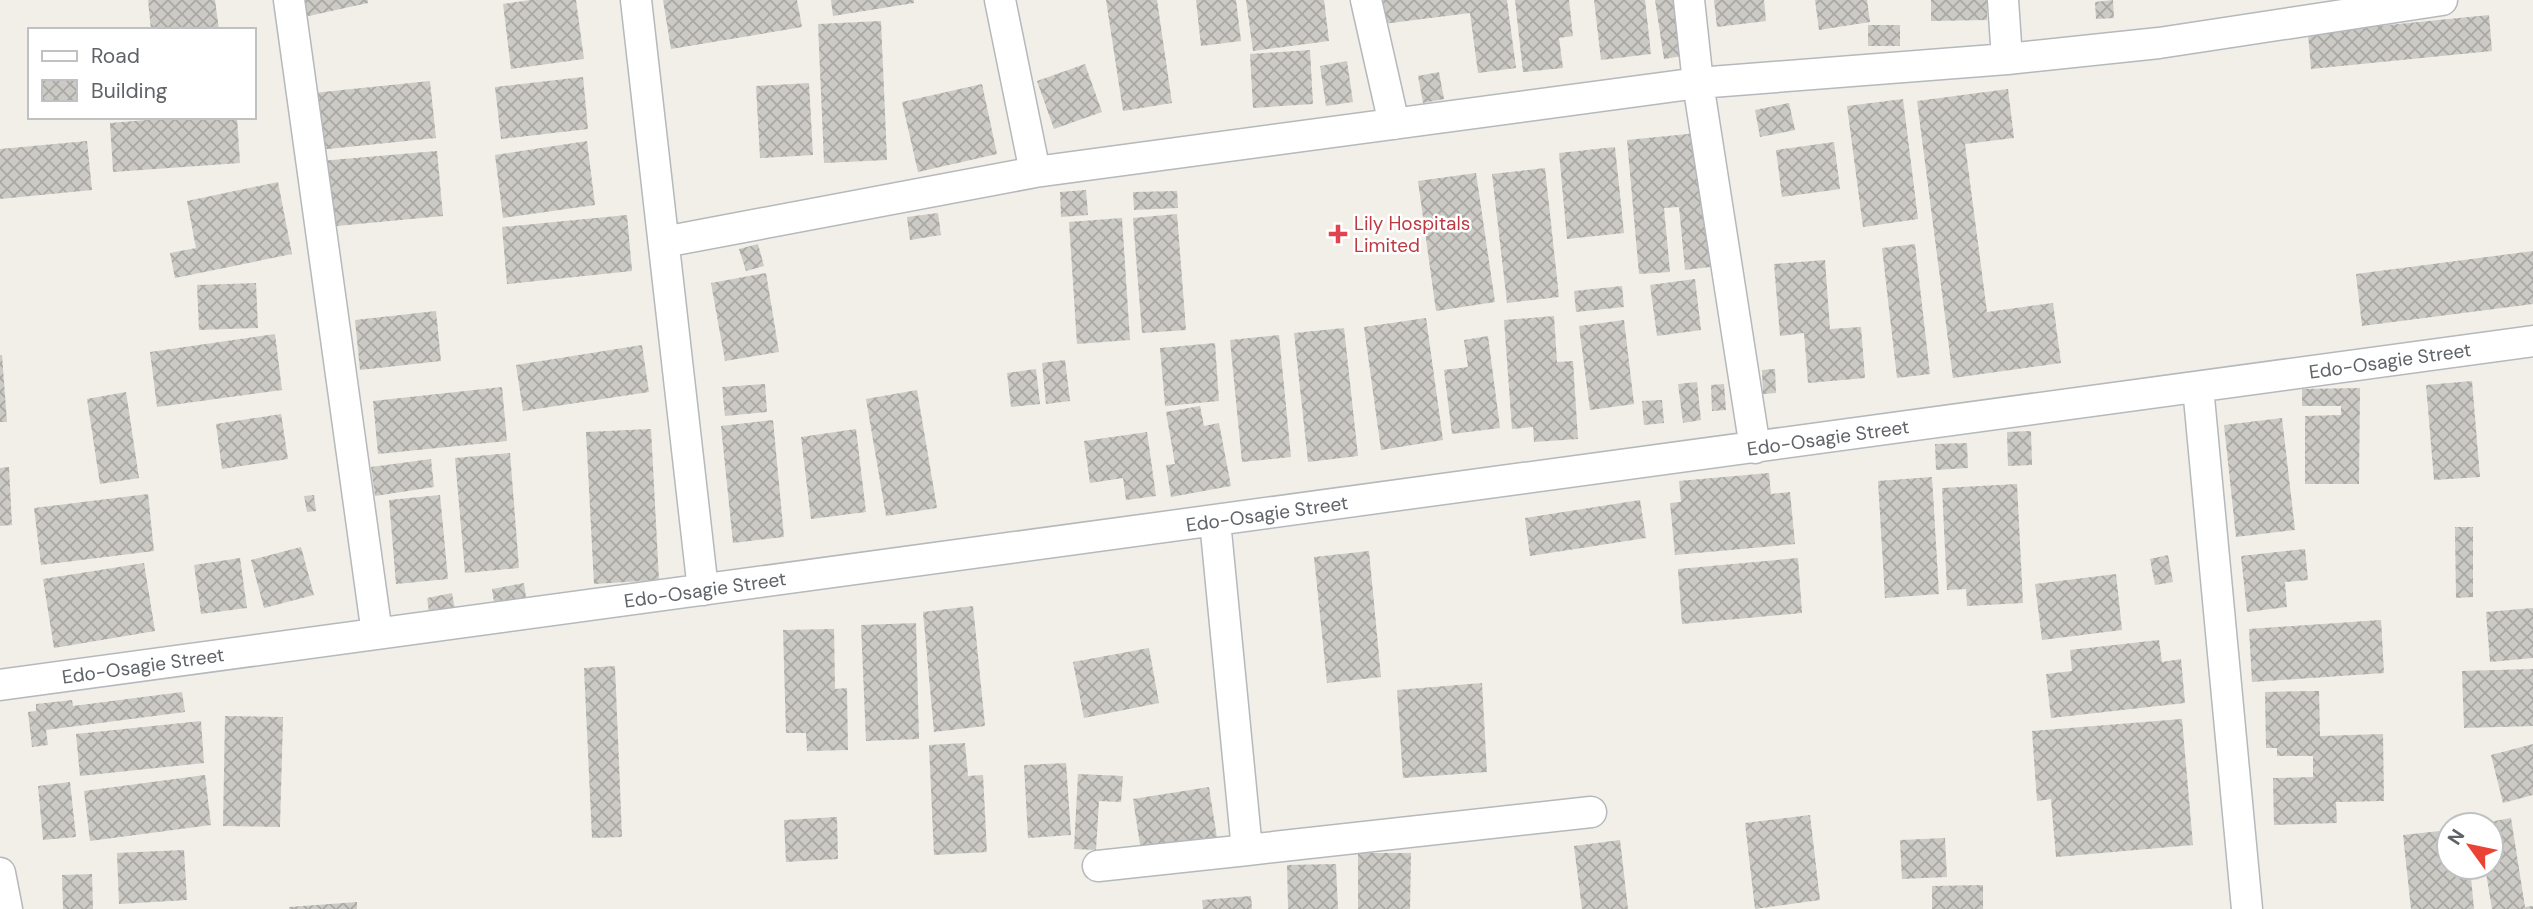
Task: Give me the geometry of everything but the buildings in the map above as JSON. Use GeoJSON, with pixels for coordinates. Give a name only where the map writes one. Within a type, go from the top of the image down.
{"type":"FeatureCollection","features":[{"type":"Feature","properties":{"kind":"street"},"geometry":{"type":"LineString","coordinates":[[289,0],[377,634]]}},
{"type":"Feature","properties":{"kind":"street"},"geometry":{"type":"LineString","coordinates":[[636,0],[703,590]]}},
{"type":"Feature","properties":{"kind":"street"},"geometry":{"type":"LineString","coordinates":[[1000,0],[1035,172]]}},
{"type":"Feature","properties":{"kind":"street"},"geometry":{"type":"LineString","coordinates":[[1366,0],[1394,124]]}},
{"type":"Feature","properties":{"kind":"street"},"geometry":{"type":"LineString","coordinates":[[1689,0],[1698,83],[1755,448]]}},
{"type":"Feature","properties":{"kind":"street"},"geometry":{"type":"LineString","coordinates":[[2003,0],[2007,59]]}},
{"type":"Feature","properties":{"kind":"street"},"geometry":{"type":"LineString","coordinates":[[664,242],[1035,172],[1698,83],[2007,59],[2159,43],[2442,0]]}},
{"type":"Feature","properties":{"kind":"street","name":"Edo-Osagie Street"},"geometry":{"type":"LineString","coordinates":[[0,685],[2533,341]]}},
{"type":"Feature","properties":{"kind":"street"},"geometry":{"type":"LineString","coordinates":[[2198,387],[2247,909]]}},
{"type":"Feature","properties":{"kind":"street"},"geometry":{"type":"LineString","coordinates":[[1215,521],[1247,850]]}},
{"type":"Feature","properties":{"kind":"street"},"geometry":{"type":"LineString","coordinates":[[1098,866],[1591,812]]}},
{"type":"Feature","properties":{"kind":"street"},"geometry":{"type":"LineString","coordinates":[[0,873],[7,909]]}},
{"type":"Feature","properties":{"kind":"place","name":"Lily Hospitals Limited"},"geometry":{"type":"Point","coordinates":[1338,234]}}]}
